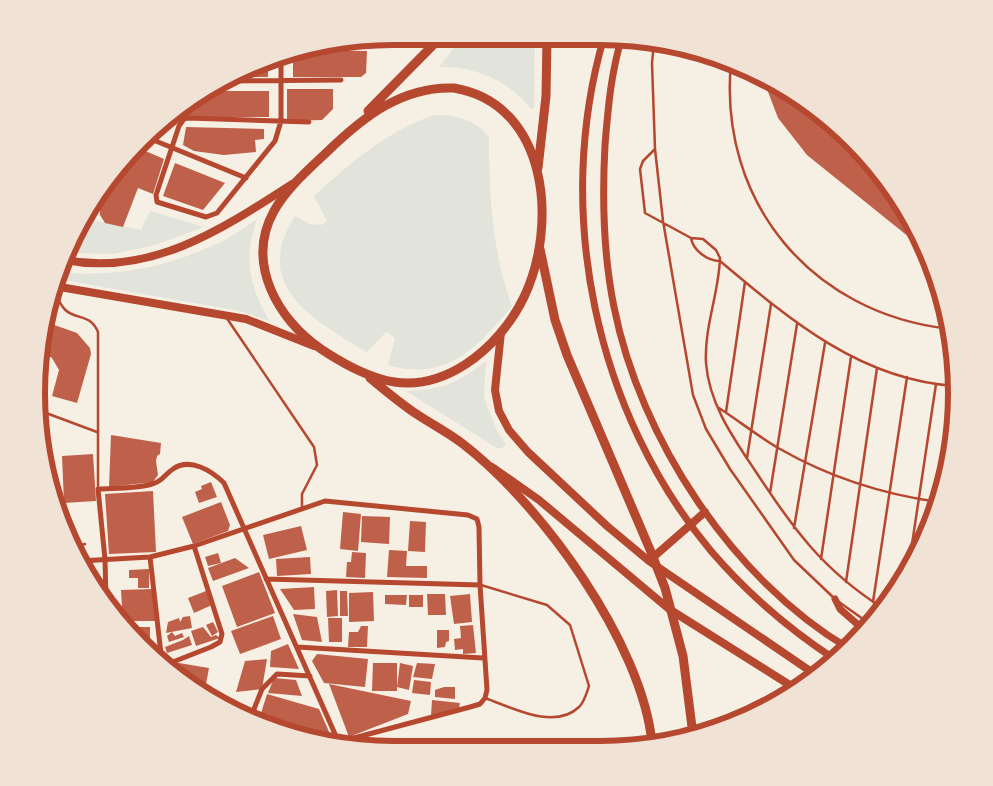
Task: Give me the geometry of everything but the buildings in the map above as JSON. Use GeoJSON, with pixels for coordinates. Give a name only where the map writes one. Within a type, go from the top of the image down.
{"type":"FeatureCollection","features":[{"type":"Feature","properties":{"kind":"highway"},"geometry":{"type":"LineString","coordinates":[[433,45],[352,128],[297,180],[274,210],[269,220],[264,241],[263,264],[270,288],[289,321],[304,337],[322,350],[362,372],[383,380],[410,382],[435,379],[467,365],[502,330],[525,295],[539,247],[542,205],[538,169],[546,104],[547,45]]}},
{"type":"Feature","properties":{"kind":"highway"},"geometry":{"type":"LineString","coordinates":[[352,128],[381,108],[408,94],[441,88],[467,90],[490,100],[508,115],[523,134],[538,169]]}},
{"type":"Feature","properties":{"kind":"highway"},"geometry":{"type":"LineString","coordinates":[[539,247],[555,320],[665,588],[683,656],[693,728]]}},
{"type":"Feature","properties":{"kind":"highway"},"geometry":{"type":"LineString","coordinates":[[362,372],[398,401],[464,444],[540,520],[590,587],[617,636],[636,680],[650,737]]}},
{"type":"Feature","properties":{"kind":"main road"},"geometry":{"type":"LineString","coordinates":[[602,45],[592,91],[583,176],[584,230],[596,314],[606,354],[640,440],[690,524],[725,566],[772,612],[829,655]]}},
{"type":"Feature","properties":{"kind":"main road"},"geometry":{"type":"LineString","coordinates":[[620,46],[612,79],[603,177],[603,226],[614,309],[627,357],[642,398],[676,467],[705,512],[741,557],[784,599],[842,643]]}},
{"type":"Feature","properties":{"kind":"main road"},"geometry":{"type":"LineString","coordinates":[[71,260],[104,263],[133,260],[188,246],[217,232],[297,180]]}},
{"type":"Feature","properties":{"kind":"main road"},"geometry":{"type":"LineString","coordinates":[[61,287],[246,319],[322,350]]}},
{"type":"Feature","properties":{"kind":"main road"},"geometry":{"type":"LineString","coordinates":[[502,330],[495,390],[499,411],[509,430],[553,476],[649,561],[810,671]]}},
{"type":"Feature","properties":{"kind":"main road"},"geometry":{"type":"LineString","coordinates":[[482,460],[528,491],[669,609],[789,685]]}},
{"type":"Feature","properties":{"kind":"main road"},"geometry":{"type":"LineString","coordinates":[[649,561],[705,512]]}},
{"type":"Feature","properties":{"kind":"main road"},"geometry":{"type":"LineString","coordinates":[[835,599],[840,609],[859,625]]}},
{"type":"Feature","properties":{"kind":"street"},"geometry":{"type":"LineString","coordinates":[[281,63],[281,121],[272,147],[217,213],[210,217],[159,204],[156,196],[179,126],[184,119],[281,121],[309,122]]}},
{"type":"Feature","properties":{"kind":"street"},"geometry":{"type":"LineString","coordinates":[[238,81],[341,80]]}},
{"type":"Feature","properties":{"kind":"street"},"geometry":{"type":"LineString","coordinates":[[154,140],[246,178]]}},
{"type":"Feature","properties":{"kind":"street"},"geometry":{"type":"LineString","coordinates":[[106,589],[105,559],[98,490],[151,485],[160,481],[173,469],[184,464],[200,467],[215,474],[224,483],[336,736]]}},
{"type":"Feature","properties":{"kind":"street"},"geometry":{"type":"LineString","coordinates":[[88,560],[150,557],[194,546],[302,507],[325,501],[468,515],[477,519],[479,527],[483,658],[488,690],[485,698],[480,704],[355,739]]}},
{"type":"Feature","properties":{"kind":"street"},"geometry":{"type":"LineString","coordinates":[[173,662],[220,642],[222,634],[194,546]]}},
{"type":"Feature","properties":{"kind":"street"},"geometry":{"type":"LineString","coordinates":[[150,557],[161,652]]}},
{"type":"Feature","properties":{"kind":"street"},"geometry":{"type":"LineString","coordinates":[[266,579],[480,585]]}},
{"type":"Feature","properties":{"kind":"street"},"geometry":{"type":"LineString","coordinates":[[297,647],[483,658]]}},
{"type":"Feature","properties":{"kind":"street"},"geometry":{"type":"LineString","coordinates":[[253,712],[262,689],[277,674],[310,676]]}},
{"type":"Feature","properties":{"kind":"lane"},"geometry":{"type":"LineString","coordinates":[[653,49],[652,63],[655,149],[663,221],[688,375],[706,429],[721,456],[794,560],[835,599],[864,620]]}},
{"type":"Feature","properties":{"kind":"lane"},"geometry":{"type":"LineString","coordinates":[[731,70],[731,116],[742,170],[757,204],[789,249],[815,274],[861,304],[904,321],[941,328]]}},
{"type":"Feature","properties":{"kind":"lane"},"geometry":{"type":"LineString","coordinates":[[655,149],[643,161],[640,169],[643,208],[650,217],[663,221],[691,238],[700,238],[718,252],[720,261],[706,351],[709,379],[718,407],[731,434],[794,528],[821,559],[846,582],[877,604]]}},
{"type":"Feature","properties":{"kind":"lane"},"geometry":{"type":"LineString","coordinates":[[691,238],[693,246],[701,253],[712,260],[720,261],[771,304],[824,342],[877,368],[907,377],[948,385]]}},
{"type":"Feature","properties":{"kind":"lane"},"geometry":{"type":"LineString","coordinates":[[726,412],[745,282]]}},
{"type":"Feature","properties":{"kind":"lane"},"geometry":{"type":"LineString","coordinates":[[58,298],[61,307],[70,314],[89,320],[98,332],[98,490]]}},
{"type":"Feature","properties":{"kind":"lane"},"geometry":{"type":"LineString","coordinates":[[747,458],[771,304]]}},
{"type":"Feature","properties":{"kind":"lane"},"geometry":{"type":"LineString","coordinates":[[224,314],[314,447],[317,465],[302,494],[302,507]]}},
{"type":"Feature","properties":{"kind":"lane"},"geometry":{"type":"LineString","coordinates":[[770,493],[797,324]]}},
{"type":"Feature","properties":{"kind":"lane"},"geometry":{"type":"LineString","coordinates":[[794,528],[824,342]]}},
{"type":"Feature","properties":{"kind":"lane"},"geometry":{"type":"LineString","coordinates":[[821,559],[850,356]]}},
{"type":"Feature","properties":{"kind":"lane"},"geometry":{"type":"LineString","coordinates":[[846,582],[877,368]]}},
{"type":"Feature","properties":{"kind":"lane"},"geometry":{"type":"LineString","coordinates":[[873,602],[907,377]]}},
{"type":"Feature","properties":{"kind":"lane"},"geometry":{"type":"LineString","coordinates":[[911,549],[936,384]]}},
{"type":"Feature","properties":{"kind":"lane"},"geometry":{"type":"LineString","coordinates":[[718,407],[778,448],[804,462],[861,485],[889,493],[931,501]]}},
{"type":"Feature","properties":{"kind":"lane"},"geometry":{"type":"LineString","coordinates":[[46,413],[97,432]]}},
{"type":"Feature","properties":{"kind":"lane"},"geometry":{"type":"LineString","coordinates":[[80,545],[85,544]]}},
{"type":"Feature","properties":{"kind":"lane"},"geometry":{"type":"LineString","coordinates":[[480,585],[546,605],[570,625],[589,686],[579,707],[560,717],[534,716],[485,698]]}},
{"type":"Feature","properties":{"kind":"shaded area"},"geometry":{"type":"Polygon","coordinates":[[[456,45],[535,45],[534,108],[531,109],[512,90],[490,77],[465,69],[439,67],[456,45]]]}},
{"type":"Feature","properties":{"kind":"shaded area"},"geometry":{"type":"Polygon","coordinates":[[[434,115],[464,119],[478,126],[489,137],[493,223],[500,265],[512,306],[473,348],[459,358],[427,369],[409,369],[388,365],[395,338],[386,332],[367,352],[327,327],[309,313],[294,298],[284,281],[280,262],[283,241],[295,216],[310,224],[321,225],[327,221],[314,196],[370,149],[400,130],[434,115]]]}},
{"type":"Feature","properties":{"kind":"shaded area"},"geometry":{"type":"Polygon","coordinates":[[[150,211],[204,227],[152,246],[112,254],[74,253],[92,220],[141,230],[150,211]]]}},
{"type":"Feature","properties":{"kind":"shaded area"},"geometry":{"type":"Polygon","coordinates":[[[257,219],[250,247],[250,271],[257,295],[269,321],[240,311],[63,280],[66,272],[119,272],[158,265],[196,253],[231,237],[257,219]]]}},
{"type":"Feature","properties":{"kind":"shaded area"},"geometry":{"type":"Polygon","coordinates":[[[486,361],[484,398],[497,431],[506,444],[502,448],[497,448],[406,391],[430,389],[449,384],[486,361]]]}}]}
